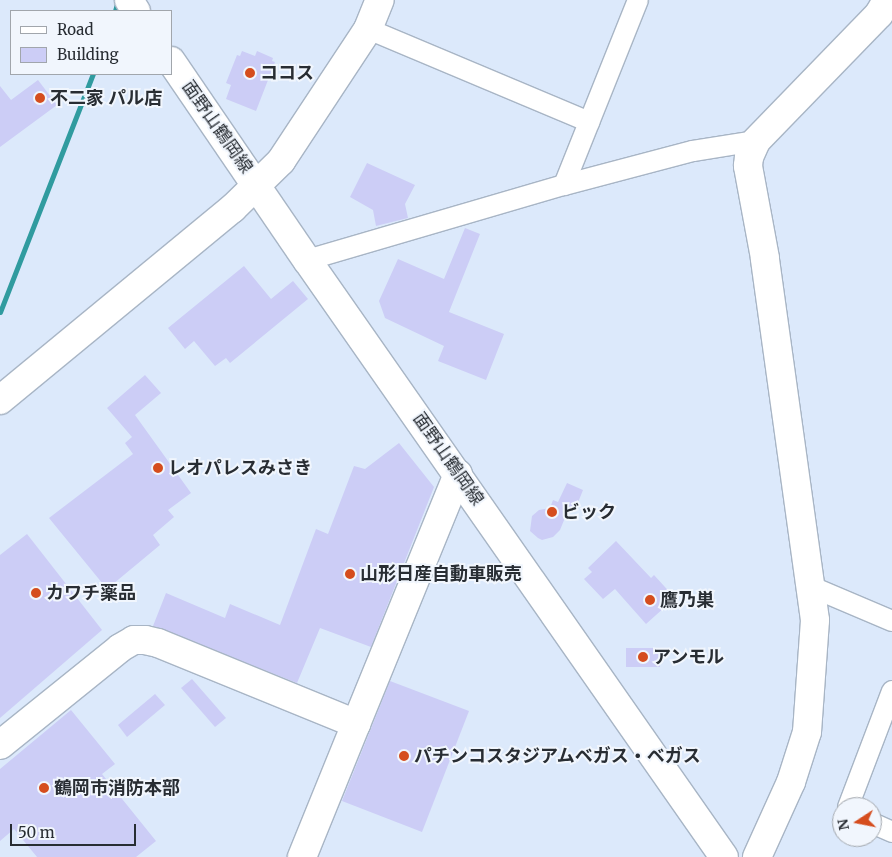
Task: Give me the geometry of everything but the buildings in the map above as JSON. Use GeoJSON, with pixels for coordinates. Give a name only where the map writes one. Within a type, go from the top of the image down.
{"type":"FeatureCollection","features":[{"type":"Feature","properties":{"kind":"street"},"geometry":{"type":"LineString","coordinates":[[0,400],[92,326],[257,185],[281,161],[368,29],[380,0]]}},
{"type":"Feature","properties":{"kind":"street"},"geometry":{"type":"LineString","coordinates":[[564,185],[638,0]]}},
{"type":"Feature","properties":{"kind":"street"},"geometry":{"type":"LineString","coordinates":[[756,857],[792,782],[807,732],[815,643],[812,588],[766,268],[748,166],[756,141],[886,10]]}},
{"type":"Feature","properties":{"kind":"street"},"geometry":{"type":"LineString","coordinates":[[368,29],[589,122]]}},
{"type":"Feature","properties":{"kind":"street","name":"面野山鶴岡線"},"geometry":{"type":"LineString","coordinates":[[172,62],[307,260],[724,857]]}},
{"type":"Feature","properties":{"kind":"street"},"geometry":{"type":"LineString","coordinates":[[307,260],[564,185],[693,151],[756,141]]}},
{"type":"Feature","properties":{"kind":"street"},"geometry":{"type":"LineString","coordinates":[[302,857],[458,474]]}},
{"type":"Feature","properties":{"kind":"street"},"geometry":{"type":"LineString","coordinates":[[812,588],[892,621]]}},
{"type":"Feature","properties":{"kind":"street"},"geometry":{"type":"LineString","coordinates":[[0,745],[120,648],[134,640],[158,643],[356,724]]}},
{"type":"Feature","properties":{"kind":"street"},"geometry":{"type":"LineString","coordinates":[[852,797],[892,691]]}},
{"type":"Feature","properties":{"kind":"waterway"},"geometry":{"type":"LineString","coordinates":[[115,10],[118,0]]}},
{"type":"Feature","properties":{"kind":"waterway"},"geometry":{"type":"LineString","coordinates":[[0,312],[93,75]]}},
{"type":"Feature","properties":{"kind":"place","name":"ココス"},"geometry":{"type":"Point","coordinates":[250,73]}},
{"type":"Feature","properties":{"kind":"place","name":"不二家 パル店"},"geometry":{"type":"Point","coordinates":[40,98]}},
{"type":"Feature","properties":{"kind":"place","name":"レオパレスみさき"},"geometry":{"type":"Point","coordinates":[158,468]}},
{"type":"Feature","properties":{"kind":"place","name":"ビック"},"geometry":{"type":"Point","coordinates":[552,512]}},
{"type":"Feature","properties":{"kind":"place","name":"山形日産自動車販売"},"geometry":{"type":"Point","coordinates":[350,574]}},
{"type":"Feature","properties":{"kind":"place","name":"カワチ薬品"},"geometry":{"type":"Point","coordinates":[36,593]}},
{"type":"Feature","properties":{"kind":"place","name":"鷹乃巣"},"geometry":{"type":"Point","coordinates":[650,600]}},
{"type":"Feature","properties":{"kind":"place","name":"アンモル"},"geometry":{"type":"Point","coordinates":[643,657]}},
{"type":"Feature","properties":{"kind":"place","name":"パチンコスタジアムベガス・ベガス"},"geometry":{"type":"Point","coordinates":[404,756]}},
{"type":"Feature","properties":{"kind":"place","name":"鶴岡市消防本部"},"geometry":{"type":"Point","coordinates":[44,788]}}]}
